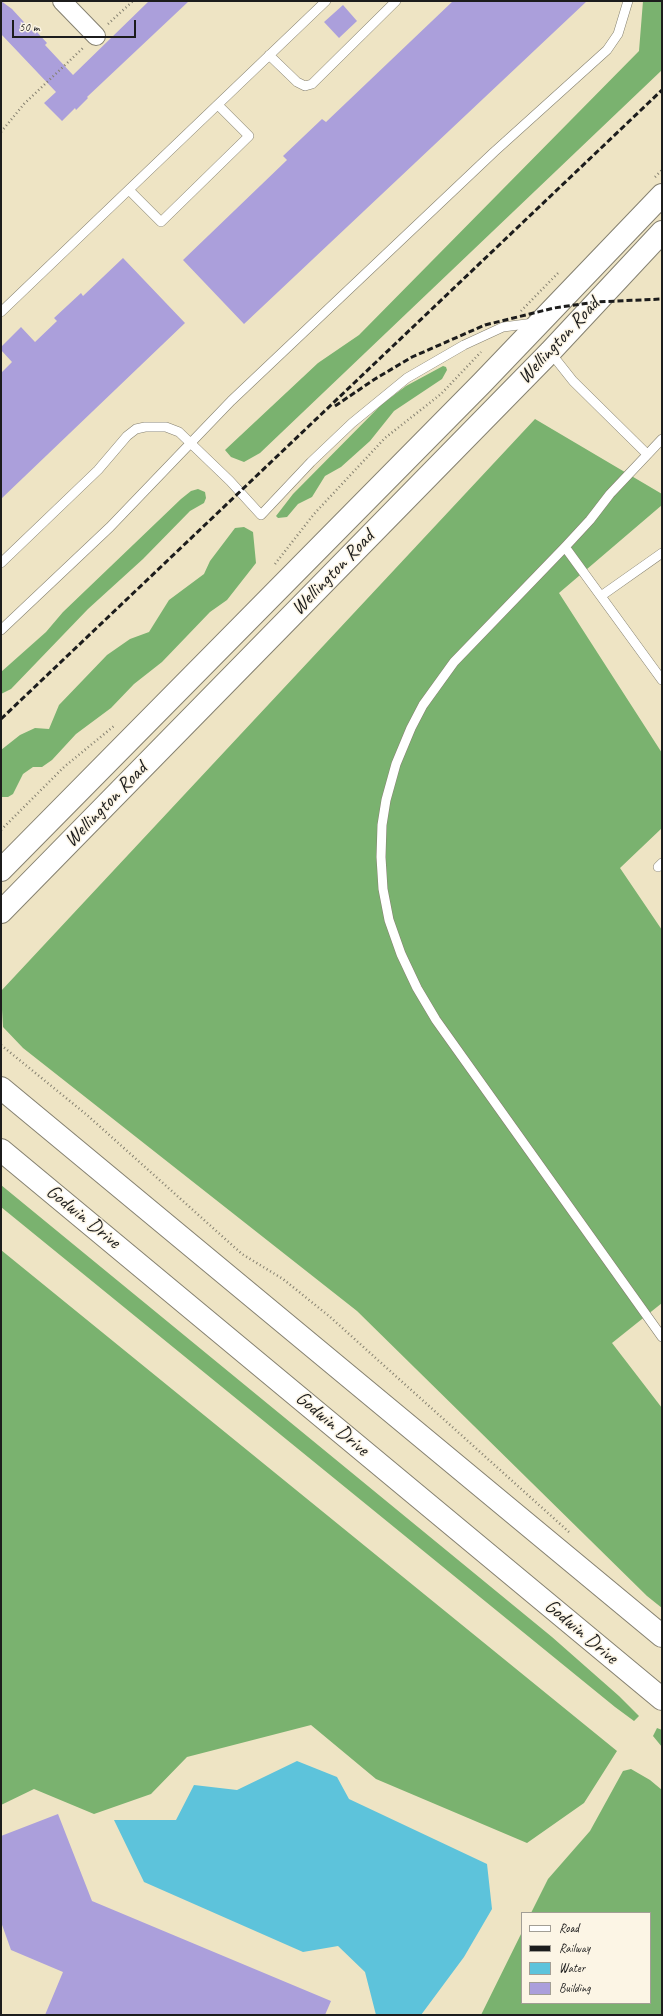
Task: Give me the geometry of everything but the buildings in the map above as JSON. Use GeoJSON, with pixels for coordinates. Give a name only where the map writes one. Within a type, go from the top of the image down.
{"type":"FeatureCollection","features":[{"type":"Feature","properties":{"kind":"main road","name":"Wellington Road"},"geometry":{"type":"LineString","coordinates":[[1,870],[542,322],[656,188]]}},
{"type":"Feature","properties":{"kind":"main road","name":"Wellington Road"},"geometry":{"type":"LineString","coordinates":[[1,912],[550,352],[662,232]]}},
{"type":"Feature","properties":{"kind":"main road"},"geometry":{"type":"LineString","coordinates":[[1,1088],[662,1636]]}},
{"type":"Feature","properties":{"kind":"main road","name":"Godwin Drive"},"geometry":{"type":"LineString","coordinates":[[1,1150],[662,1699]]}},
{"type":"Feature","properties":{"kind":"street"},"geometry":{"type":"LineString","coordinates":[[62,1],[96,36]]}},
{"type":"Feature","properties":{"kind":"lane"},"geometry":{"type":"LineString","coordinates":[[1,312],[326,1]]}},
{"type":"Feature","properties":{"kind":"lane"},"geometry":{"type":"LineString","coordinates":[[269,55],[297,82],[305,86],[312,84],[396,1]]}},
{"type":"Feature","properties":{"kind":"lane"},"geometry":{"type":"LineString","coordinates":[[1,630],[110,527],[231,401],[494,152],[607,50],[618,34],[628,1]]}},
{"type":"Feature","properties":{"kind":"lane"},"geometry":{"type":"LineString","coordinates":[[129,190],[161,222],[249,136],[218,104]]}},
{"type":"Feature","properties":{"kind":"lane"},"geometry":{"type":"LineString","coordinates":[[1,563],[98,470],[127,436],[136,429],[145,427],[166,427],[179,432],[230,481],[261,515],[310,462],[352,423],[407,378],[464,346],[506,327],[542,322]]}},
{"type":"Feature","properties":{"kind":"lane"},"geometry":{"type":"LineString","coordinates":[[550,352],[573,381],[647,454]]}},
{"type":"Feature","properties":{"kind":"lane"},"geometry":{"type":"LineString","coordinates":[[662,440],[647,454],[565,546],[454,662],[423,704],[396,764],[386,800],[382,825],[381,857],[383,889],[389,920],[401,954],[417,988],[436,1020],[662,1338]]}},
{"type":"Feature","properties":{"kind":"lane"},"geometry":{"type":"LineString","coordinates":[[565,546],[662,680]]}},
{"type":"Feature","properties":{"kind":"lane"},"geometry":{"type":"LineString","coordinates":[[601,596],[662,553]]}},
{"type":"Feature","properties":{"kind":"path"},"geometry":{"type":"LineString","coordinates":[[1,132],[35,94]]}},
{"type":"Feature","properties":{"kind":"path"},"geometry":{"type":"LineString","coordinates":[[656,188],[662,170]]}},
{"type":"Feature","properties":{"kind":"path"},"geometry":{"type":"LineString","coordinates":[[506,327],[564,267]]}},
{"type":"Feature","properties":{"kind":"path"},"geometry":{"type":"LineString","coordinates":[[273,566],[314,514],[385,438],[441,394],[485,349]]}},
{"type":"Feature","properties":{"kind":"path"},"geometry":{"type":"LineString","coordinates":[[1,830],[64,767],[119,722]]}},
{"type":"Feature","properties":{"kind":"path"},"geometry":{"type":"LineString","coordinates":[[1,1045],[87,1115],[242,1254],[282,1279],[328,1316],[571,1534]]}},
{"type":"Feature","properties":{"kind":"green space"},"geometry":{"type":"Polygon","coordinates":[[[643,1],[662,1],[662,70],[260,453],[244,462],[231,457],[225,450],[318,363],[359,335],[639,51],[643,1]]]}},
{"type":"Feature","properties":{"kind":"green space"},"geometry":{"type":"Polygon","coordinates":[[[443,366],[446,367],[447,370],[442,379],[394,411],[370,441],[341,467],[325,476],[312,497],[298,504],[287,517],[278,518],[276,516],[293,494],[382,404],[406,386],[443,366]]]}},
{"type":"Feature","properties":{"kind":"green space"},"geometry":{"type":"Polygon","coordinates":[[[535,419],[662,494],[662,505],[559,593],[662,753],[662,828],[620,868],[662,930],[662,1303],[612,1343],[662,1408],[662,1608],[647,1596],[357,1311],[23,1048],[3,1027],[1,991],[535,419]]]}},
{"type":"Feature","properties":{"kind":"green space"},"geometry":{"type":"Polygon","coordinates":[[[198,489],[205,492],[206,498],[204,503],[190,511],[143,559],[88,609],[11,689],[1,694],[1,672],[46,632],[63,612],[181,499],[191,491],[198,489]]]}},
{"type":"Feature","properties":{"kind":"green space"},"geometry":{"type":"Polygon","coordinates":[[[244,527],[253,532],[256,563],[227,600],[210,612],[162,662],[134,684],[111,708],[76,734],[52,760],[42,767],[33,767],[23,774],[13,794],[8,797],[1,797],[1,750],[20,735],[35,728],[49,729],[59,705],[107,655],[130,639],[149,632],[169,600],[204,574],[210,561],[235,528],[244,527]]]}},
{"type":"Feature","properties":{"kind":"green space"},"geometry":{"type":"Polygon","coordinates":[[[1,1185],[552,1637],[619,1696],[639,1716],[634,1721],[615,1707],[1,1207],[1,1185]]]}},
{"type":"Feature","properties":{"kind":"green space"},"geometry":{"type":"Polygon","coordinates":[[[1,1250],[617,1751],[584,1803],[527,1843],[376,1779],[311,1725],[187,1757],[151,1794],[94,1814],[34,1789],[1,1805],[1,1250]]]}},
{"type":"Feature","properties":{"kind":"green space"},"geometry":{"type":"Polygon","coordinates":[[[657,1728],[662,1730],[662,1747],[653,1736],[657,1728]]]}},
{"type":"Feature","properties":{"kind":"green space"},"geometry":{"type":"Polygon","coordinates":[[[631,1769],[650,1780],[662,1790],[662,2015],[481,2015],[521,1934],[521,2004],[651,2004],[651,1912],[532,1912],[548,1879],[590,1831],[623,1771],[631,1769]]]}},
{"type":"Feature","properties":{"kind":"water"},"geometry":{"type":"Polygon","coordinates":[[[297,1761],[337,1777],[349,1799],[487,1864],[492,1909],[464,1957],[421,2015],[376,2015],[365,1972],[338,1946],[303,1952],[144,1882],[114,1820],[176,1820],[194,1785],[237,1790],[297,1761]]]}},
{"type":"Feature","properties":{"kind":"railway"},"geometry":{"type":"LineString","coordinates":[[1,719],[662,90]]}},
{"type":"Feature","properties":{"kind":"railway"},"geometry":{"type":"LineString","coordinates":[[335,406],[375,379],[412,357],[485,325],[554,308],[596,302],[662,299]]}}]}
